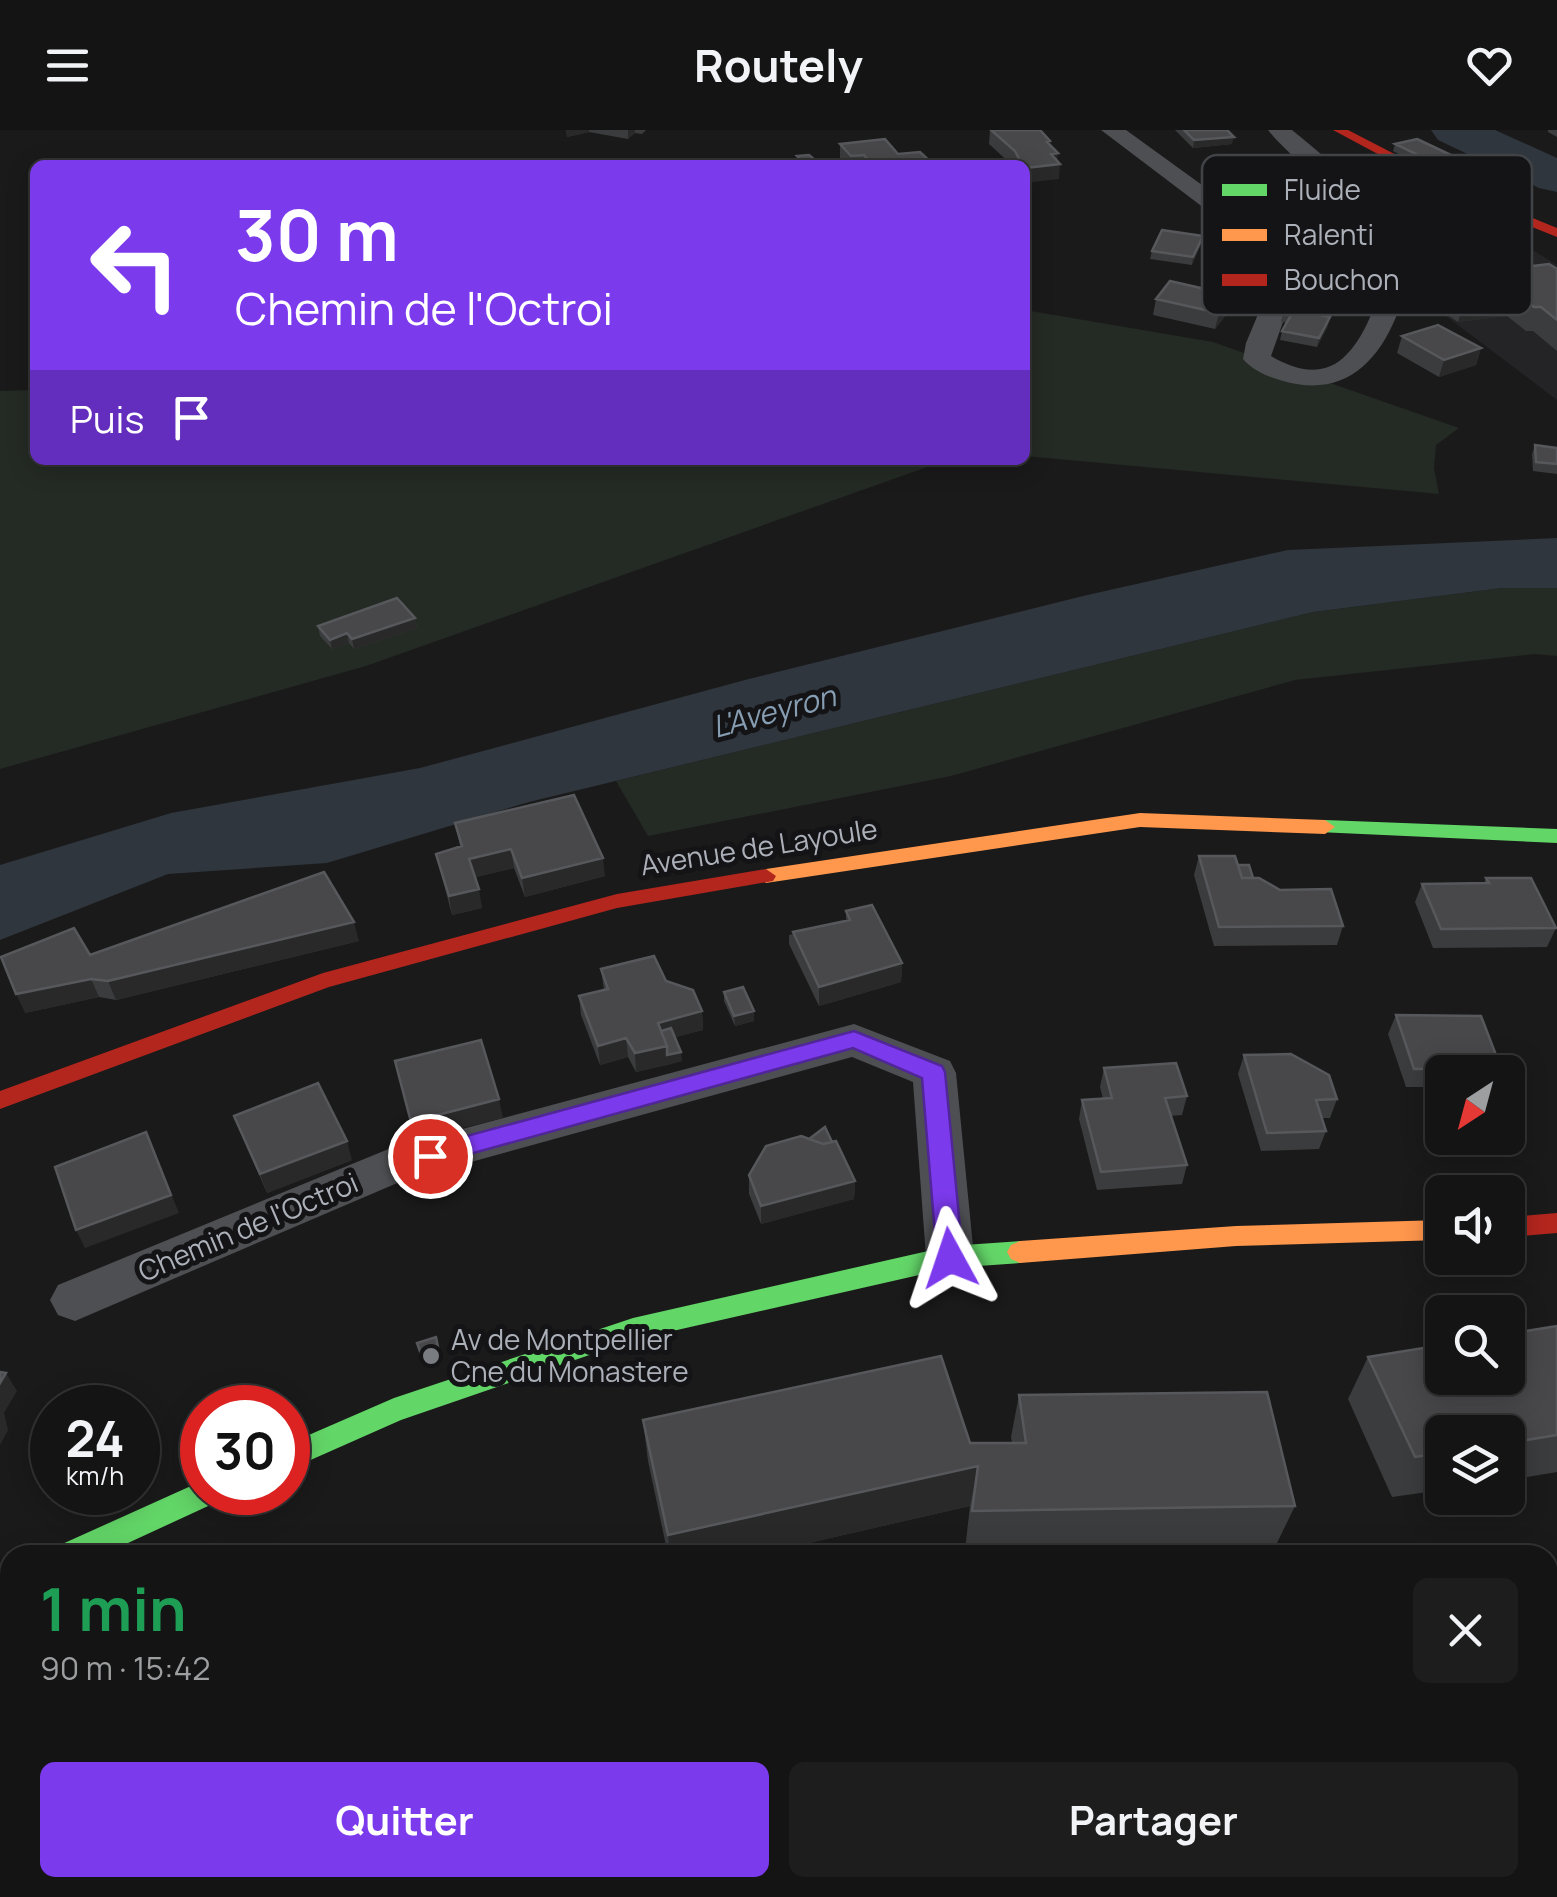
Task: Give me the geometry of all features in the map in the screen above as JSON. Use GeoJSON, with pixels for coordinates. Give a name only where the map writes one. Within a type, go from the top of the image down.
{"type":"FeatureCollection","features":[{"type":"Feature","properties":{"kind":"main road"},"geometry":{"type":"LineString","coordinates":[[1339,130],[1387,155]]}},
{"type":"Feature","properties":{"kind":"main road"},"geometry":{"type":"LineString","coordinates":[[1532,223],[1557,234]]}},
{"type":"Feature","properties":{"kind":"main road","name":"Avenue de Layoule"},"geometry":{"type":"LineString","coordinates":[[0,1100],[323,980],[617,901],[958,844],[1146,820],[1557,836]]}},
{"type":"Feature","properties":{"kind":"main road"},"geometry":{"type":"LineString","coordinates":[[1525,1226],[1557,1223]]}},
{"type":"Feature","properties":{"kind":"main road"},"geometry":{"type":"LineString","coordinates":[[310,1447],[394,1410],[634,1330],[950,1258],[1236,1236],[1425,1230]]}},
{"type":"Feature","properties":{"kind":"main road"},"geometry":{"type":"LineString","coordinates":[[92,1545],[180,1505]]}},
{"type":"Feature","properties":{"kind":"street"},"geometry":{"type":"LineString","coordinates":[[1112,130],[1202,197]]}},
{"type":"Feature","properties":{"kind":"street"},"geometry":{"type":"LineString","coordinates":[[1279,130],[1307,155]]}},
{"type":"Feature","properties":{"kind":"street"},"geometry":{"type":"LineString","coordinates":[[1271,315],[1259,343],[1257,360],[1275,371],[1320,378],[1348,370],[1383,315]]}},
{"type":"Feature","properties":{"kind":"street","name":"Chemin de l'Octroi"},"geometry":{"type":"LineString","coordinates":[[75,1300],[391,1166],[854,1040],[934,1072],[950,1258]]}},
{"type":"Feature","properties":{"kind":"shaded area"},"geometry":{"type":"Polygon","coordinates":[[[1532,250],[1557,265],[1557,400],[1444,315],[1532,315],[1532,250]]]}},
{"type":"Feature","properties":{"kind":"shaded area"},"geometry":{"type":"Polygon","coordinates":[[[1030,311],[1213,342],[1459,428],[1436,445],[1434,468],[1439,494],[1030,456],[1030,311]]]}},
{"type":"Feature","properties":{"kind":"shaded area"},"geometry":{"type":"Polygon","coordinates":[[[30,390],[30,465],[933,465],[366,666],[0,769],[0,391],[30,390]]]}},
{"type":"Feature","properties":{"kind":"shaded area"},"geometry":{"type":"Polygon","coordinates":[[[1502,588],[1557,588],[1557,656],[1535,654],[1295,680],[951,776],[648,836],[616,781],[1313,612],[1502,588]]]}},
{"type":"Feature","properties":{"kind":"water","name":"L'Aveyron"},"geometry":{"type":"Polygon","coordinates":[[[1557,538],[1557,588],[1502,588],[1313,612],[529,802],[327,863],[168,874],[0,940],[0,865],[171,813],[420,768],[745,680],[1288,550],[1557,538]]]}},
{"type":"Feature","properties":{"kind":"building"},"geometry":{"type":"Polygon","coordinates":[[[991,130],[1040,130],[1058,153],[1051,154],[1060,164],[1030,167],[1030,160],[1020,160],[991,130]]]}},
{"type":"Feature","properties":{"kind":"building"},"geometry":{"type":"Polygon","coordinates":[[[1184,130],[1227,130],[1234,137],[1194,140],[1184,130]]]}},
{"type":"Feature","properties":{"kind":"building"},"geometry":{"type":"Polygon","coordinates":[[[885,139],[898,154],[920,152],[929,160],[868,160],[864,155],[851,156],[840,144],[885,139]]]}},
{"type":"Feature","properties":{"kind":"building"},"geometry":{"type":"Polygon","coordinates":[[[1417,139],[1451,155],[1418,155],[1395,144],[1417,139]]]}},
{"type":"Feature","properties":{"kind":"building"},"geometry":{"type":"Polygon","coordinates":[[[1162,230],[1202,236],[1193,257],[1152,251],[1162,230]]]}},
{"type":"Feature","properties":{"kind":"building"},"geometry":{"type":"Polygon","coordinates":[[[1549,264],[1557,269],[1557,320],[1541,307],[1534,307],[1532,266],[1549,264]]]}},
{"type":"Feature","properties":{"kind":"building"},"geometry":{"type":"Polygon","coordinates":[[[1170,281],[1202,288],[1202,309],[1156,299],[1170,281]]]}},
{"type":"Feature","properties":{"kind":"building"},"geometry":{"type":"Polygon","coordinates":[[[1291,315],[1330,317],[1319,338],[1282,331],[1291,315]]]}},
{"type":"Feature","properties":{"kind":"building"},"geometry":{"type":"Polygon","coordinates":[[[1438,325],[1481,348],[1444,360],[1402,336],[1438,325]]]}},
{"type":"Feature","properties":{"kind":"building"},"geometry":{"type":"Polygon","coordinates":[[[1535,445],[1557,448],[1557,464],[1536,462],[1535,445]]]}},
{"type":"Feature","properties":{"kind":"building"},"geometry":{"type":"Polygon","coordinates":[[[397,598],[415,618],[352,639],[347,633],[330,640],[318,626],[397,598]]]}},
{"type":"Feature","properties":{"kind":"building"},"geometry":{"type":"Polygon","coordinates":[[[574,795],[603,858],[522,878],[511,849],[469,859],[479,889],[449,896],[436,854],[462,846],[455,823],[574,795]]]}},
{"type":"Feature","properties":{"kind":"building"},"geometry":{"type":"Polygon","coordinates":[[[1199,856],[1235,856],[1242,878],[1259,878],[1280,890],[1331,889],[1343,926],[1219,927],[1199,856]]]}},
{"type":"Feature","properties":{"kind":"building"},"geometry":{"type":"Polygon","coordinates":[[[1238,865],[1249,865],[1253,878],[1242,878],[1238,865]]]}},
{"type":"Feature","properties":{"kind":"building"},"geometry":{"type":"Polygon","coordinates":[[[324,872],[354,922],[108,981],[91,979],[16,994],[1,957],[74,928],[90,955],[324,872]]]}},
{"type":"Feature","properties":{"kind":"building"},"geometry":{"type":"Polygon","coordinates":[[[1486,878],[1531,878],[1556,928],[1441,929],[1422,884],[1489,883],[1486,878]]]}},
{"type":"Feature","properties":{"kind":"building"},"geometry":{"type":"Polygon","coordinates":[[[872,905],[902,963],[819,987],[793,932],[850,920],[846,911],[872,905]]]}},
{"type":"Feature","properties":{"kind":"building"},"geometry":{"type":"Polygon","coordinates":[[[654,956],[666,981],[693,990],[702,1011],[658,1023],[667,1046],[635,1053],[626,1038],[598,1046],[579,996],[608,989],[601,969],[654,956]]]}},
{"type":"Feature","properties":{"kind":"building"},"geometry":{"type":"Polygon","coordinates":[[[743,987],[754,1011],[734,1016],[724,992],[743,987]]]}},
{"type":"Feature","properties":{"kind":"building"},"geometry":{"type":"Polygon","coordinates":[[[1396,1015],[1481,1016],[1496,1055],[1425,1055],[1425,1069],[1414,1069],[1396,1015]]]}},
{"type":"Feature","properties":{"kind":"building"},"geometry":{"type":"Polygon","coordinates":[[[671,1028],[681,1052],[667,1055],[661,1031],[671,1028]]]}},
{"type":"Feature","properties":{"kind":"building"},"geometry":{"type":"Polygon","coordinates":[[[481,1040],[499,1099],[411,1122],[395,1061],[481,1040]]]}},
{"type":"Feature","properties":{"kind":"building"},"geometry":{"type":"Polygon","coordinates":[[[1291,1054],[1329,1075],[1337,1099],[1316,1100],[1326,1131],[1267,1133],[1244,1055],[1291,1054]]]}},
{"type":"Feature","properties":{"kind":"building"},"geometry":{"type":"Polygon","coordinates":[[[1176,1063],[1187,1096],[1165,1098],[1187,1165],[1101,1172],[1082,1100],[1112,1098],[1104,1068],[1176,1063]]]}},
{"type":"Feature","properties":{"kind":"building"},"geometry":{"type":"Polygon","coordinates":[[[318,1083],[347,1141],[260,1174],[234,1116],[318,1083]]]}},
{"type":"Feature","properties":{"kind":"building"},"geometry":{"type":"Polygon","coordinates":[[[825,1127],[832,1142],[823,1144],[809,1139],[825,1127]]]}},
{"type":"Feature","properties":{"kind":"building"},"geometry":{"type":"Polygon","coordinates":[[[146,1132],[171,1195],[76,1230],[55,1167],[146,1132]]]}},
{"type":"Feature","properties":{"kind":"building"},"geometry":{"type":"Polygon","coordinates":[[[801,1136],[823,1144],[836,1141],[855,1181],[761,1206],[749,1175],[766,1146],[801,1136]]]}},
{"type":"Feature","properties":{"kind":"building"},"geometry":{"type":"Polygon","coordinates":[[[1557,1326],[1557,1435],[1525,1440],[1525,1415],[1425,1415],[1425,1456],[1415,1457],[1368,1357],[1425,1348],[1425,1395],[1525,1395],[1525,1331],[1557,1326]]]}},
{"type":"Feature","properties":{"kind":"building"},"geometry":{"type":"Polygon","coordinates":[[[436,1337],[439,1352],[422,1357],[417,1343],[436,1337]]]}},
{"type":"Feature","properties":{"kind":"building"},"geometry":{"type":"Polygon","coordinates":[[[941,1356],[970,1443],[1026,1443],[1019,1395],[1267,1392],[1295,1506],[972,1511],[978,1466],[668,1535],[643,1420],[941,1356]]]}},
{"type":"Feature","properties":{"kind":"waterway"},"geometry":{"type":"LineString","coordinates":[[1455,130],[1509,155]]}},
{"type":"Feature","properties":{"kind":"waterway"},"geometry":{"type":"LineString","coordinates":[[1532,165],[1557,177]]}},
{"type":"Feature","properties":{"kind":"traffic: fast"},"geometry":{"type":"LineString","coordinates":[[1325,827],[1557,836]]}},
{"type":"Feature","properties":{"kind":"traffic: fast"},"geometry":{"type":"LineString","coordinates":[[310,1447],[394,1410],[633,1329],[950,1257],[1020,1252]]}},
{"type":"Feature","properties":{"kind":"traffic: fast"},"geometry":{"type":"LineString","coordinates":[[92,1545],[180,1505]]}},
{"type":"Feature","properties":{"kind":"traffic: slow"},"geometry":{"type":"LineString","coordinates":[[766,876],[1140,820],[1325,827]]}},
{"type":"Feature","properties":{"kind":"traffic: slow"},"geometry":{"type":"LineString","coordinates":[[1020,1252],[1236,1236],[1425,1230]]}},
{"type":"Feature","properties":{"kind":"traffic: jam"},"geometry":{"type":"LineString","coordinates":[[1339,130],[1387,155]]}},
{"type":"Feature","properties":{"kind":"traffic: jam"},"geometry":{"type":"LineString","coordinates":[[1532,223],[1557,233]]}},
{"type":"Feature","properties":{"kind":"traffic: jam"},"geometry":{"type":"LineString","coordinates":[[0,1100],[323,981],[617,901],[766,876]]}},
{"type":"Feature","properties":{"kind":"traffic: jam"},"geometry":{"type":"LineString","coordinates":[[1525,1226],[1557,1223]]}},
{"type":"Feature","properties":{"kind":"place","name":"Av de Montpellier Cne du Monastere"},"geometry":{"type":"Point","coordinates":[431,1356]}},
{"type":"Feature","properties":{"kind":"route"},"geometry":{"type":"LineString","coordinates":[[430,1156],[854,1040],[934,1072],[950,1258]]}}]}
